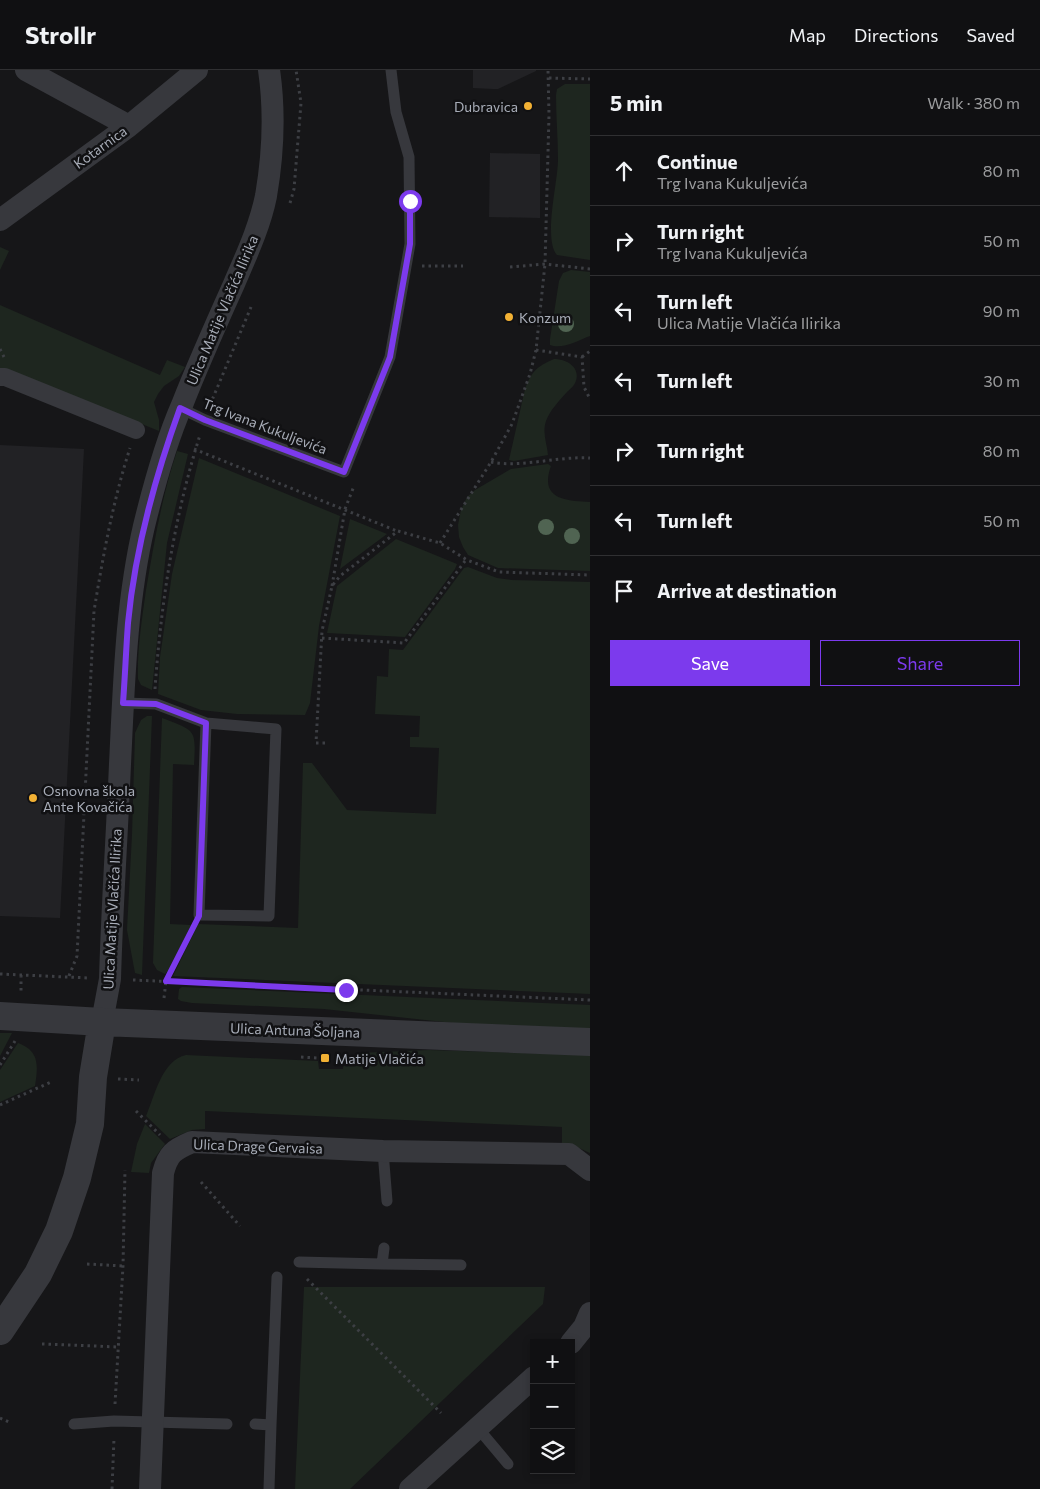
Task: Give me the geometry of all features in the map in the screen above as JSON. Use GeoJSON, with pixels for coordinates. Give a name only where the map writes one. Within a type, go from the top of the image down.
{"type":"FeatureCollection","features":[{"type":"Feature","properties":{"kind":"street"},"geometry":{"type":"LineString","coordinates":[[26,70],[129,126]]}},
{"type":"Feature","properties":{"kind":"street","name":"Kotarnica"},"geometry":{"type":"LineString","coordinates":[[0,220],[129,126],[197,70]]}},
{"type":"Feature","properties":{"kind":"street","name":"Ulica Matije Vlačića Ilirika"},"geometry":{"type":"LineString","coordinates":[[102,1022],[110,979],[128,622],[144,529],[152,493],[180,408],[250,245],[266,197],[272,141],[272,90],[269,70]]}},
{"type":"Feature","properties":{"kind":"street"},"geometry":{"type":"LineString","coordinates":[[0,377],[5,377],[136,430]]}},
{"type":"Feature","properties":{"kind":"street","name":"Ulica Antuna Šoljana"},"geometry":{"type":"LineString","coordinates":[[0,1016],[102,1022],[590,1042]]}},
{"type":"Feature","properties":{"kind":"street"},"geometry":{"type":"LineString","coordinates":[[0,1331],[38,1274],[59,1231],[77,1178],[90,1124],[93,1077],[102,1022]]}},
{"type":"Feature","properties":{"kind":"street","name":"Ulica Drage Gervaisa"},"geometry":{"type":"LineString","coordinates":[[150,1489],[163,1174],[166,1161],[174,1150],[192,1142],[383,1151],[569,1154],[590,1170]]}},
{"type":"Feature","properties":{"kind":"street"},"geometry":{"type":"LineString","coordinates":[[410,1489],[530,1381]]}},
{"type":"Feature","properties":{"kind":"lane","name":"Trg Ivana Kukuljevića"},"geometry":{"type":"LineString","coordinates":[[180,408],[205,420],[344,472],[390,357],[410,244],[409,157],[396,112],[390,70]]}},
{"type":"Feature","properties":{"kind":"lane"},"geometry":{"type":"LineString","coordinates":[[123,703],[156,704],[206,723],[276,729],[270,916],[199,916],[206,723]]}},
{"type":"Feature","properties":{"kind":"lane"},"geometry":{"type":"LineString","coordinates":[[383,1151],[387,1201]]}},
{"type":"Feature","properties":{"kind":"lane"},"geometry":{"type":"LineString","coordinates":[[382,1264],[384,1248]]}},
{"type":"Feature","properties":{"kind":"lane"},"geometry":{"type":"LineString","coordinates":[[299,1262],[461,1265]]}},
{"type":"Feature","properties":{"kind":"lane"},"geometry":{"type":"LineString","coordinates":[[269,1489],[277,1277]]}},
{"type":"Feature","properties":{"kind":"lane"},"geometry":{"type":"LineString","coordinates":[[74,1424],[154,1421],[227,1424]]}},
{"type":"Feature","properties":{"kind":"lane"},"geometry":{"type":"LineString","coordinates":[[255,1424],[271,1425]]}},
{"type":"Feature","properties":{"kind":"lane"},"geometry":{"type":"LineString","coordinates":[[477,1427],[508,1464]]}},
{"type":"Feature","properties":{"kind":"path"},"geometry":{"type":"LineString","coordinates":[[296,70],[301,103]]}},
{"type":"Feature","properties":{"kind":"path"},"geometry":{"type":"LineString","coordinates":[[440,543],[491,462],[512,424],[530,374],[536,350],[545,264],[548,70]]}},
{"type":"Feature","properties":{"kind":"path"},"geometry":{"type":"LineString","coordinates":[[549,78],[590,79]]}},
{"type":"Feature","properties":{"kind":"path"},"geometry":{"type":"LineString","coordinates":[[510,267],[545,264],[590,270]]}},
{"type":"Feature","properties":{"kind":"path"},"geometry":{"type":"LineString","coordinates":[[416,266],[463,266]]}},
{"type":"Feature","properties":{"kind":"path"},"geometry":{"type":"LineString","coordinates":[[536,350],[582,358]]}},
{"type":"Feature","properties":{"kind":"path"},"geometry":{"type":"LineString","coordinates":[[582,358],[590,351]]}},
{"type":"Feature","properties":{"kind":"path"},"geometry":{"type":"LineString","coordinates":[[582,358],[584,387],[590,399]]}},
{"type":"Feature","properties":{"kind":"path"},"geometry":{"type":"LineString","coordinates":[[69,976],[77,956],[94,610],[102,559],[136,430]]}},
{"type":"Feature","properties":{"kind":"path"},"geometry":{"type":"LineString","coordinates":[[155,691],[157,656],[172,540],[202,431]]}},
{"type":"Feature","properties":{"kind":"path"},"geometry":{"type":"LineString","coordinates":[[188,446],[398,531],[440,543],[467,560],[499,572],[590,575]]}},
{"type":"Feature","properties":{"kind":"path"},"geometry":{"type":"LineString","coordinates":[[491,462],[504,464],[556,458],[590,458]]}},
{"type":"Feature","properties":{"kind":"path"},"geometry":{"type":"LineString","coordinates":[[325,743],[316,743],[322,638],[332,586],[340,576],[398,531]]}},
{"type":"Feature","properties":{"kind":"path"},"geometry":{"type":"LineString","coordinates":[[322,638],[404,643],[465,561]]}},
{"type":"Feature","properties":{"kind":"path"},"geometry":{"type":"LineString","coordinates":[[164,998],[166,981],[199,916]]}},
{"type":"Feature","properties":{"kind":"path"},"geometry":{"type":"LineString","coordinates":[[0,974],[79,977]]}},
{"type":"Feature","properties":{"kind":"path"},"geometry":{"type":"LineString","coordinates":[[142,980],[590,1000]]}},
{"type":"Feature","properties":{"kind":"path"},"geometry":{"type":"LineString","coordinates":[[0,1066],[18,1036]]}},
{"type":"Feature","properties":{"kind":"path"},"geometry":{"type":"LineString","coordinates":[[110,1079],[139,1080]]}},
{"type":"Feature","properties":{"kind":"path"},"geometry":{"type":"LineString","coordinates":[[0,1104],[51,1082]]}},
{"type":"Feature","properties":{"kind":"path"},"geometry":{"type":"LineString","coordinates":[[136,1111],[161,1136]]}},
{"type":"Feature","properties":{"kind":"path"},"geometry":{"type":"LineString","coordinates":[[112,1489],[123,1266],[125,1170]]}},
{"type":"Feature","properties":{"kind":"path"},"geometry":{"type":"LineString","coordinates":[[201,1182],[240,1226]]}},
{"type":"Feature","properties":{"kind":"path"},"geometry":{"type":"LineString","coordinates":[[87,1264],[123,1266]]}},
{"type":"Feature","properties":{"kind":"path"},"geometry":{"type":"LineString","coordinates":[[304,1276],[441,1413]]}},
{"type":"Feature","properties":{"kind":"path"},"geometry":{"type":"LineString","coordinates":[[42,1344],[119,1347]]}},
{"type":"Feature","properties":{"kind":"path"},"geometry":{"type":"LineString","coordinates":[[0,1418],[11,1423]]}},
{"type":"Feature","properties":{"kind":"shaded area"},"geometry":{"type":"Polygon","coordinates":[[[473,70],[536,71],[498,89],[493,89],[473,88],[473,70]]]}},
{"type":"Feature","properties":{"kind":"shaded area"},"geometry":{"type":"Polygon","coordinates":[[[565,84],[590,84],[590,260],[557,255],[551,236],[558,160],[556,95],[557,89],[565,84]]]}},
{"type":"Feature","properties":{"kind":"shaded area"},"geometry":{"type":"Polygon","coordinates":[[[490,153],[540,154],[540,218],[489,217],[490,153]]]}},
{"type":"Feature","properties":{"kind":"shaded area"},"geometry":{"type":"Polygon","coordinates":[[[0,247],[9,251],[0,270],[0,247]]]}},
{"type":"Feature","properties":{"kind":"shaded area"},"geometry":{"type":"Polygon","coordinates":[[[571,270],[590,272],[590,336],[570,344],[550,345],[559,281],[563,273],[571,270]]]}},
{"type":"Feature","properties":{"kind":"shaded area"},"geometry":{"type":"Polygon","coordinates":[[[0,305],[160,375],[167,360],[185,367],[179,376],[164,386],[154,402],[159,420],[159,431],[24,376],[0,369],[0,305]]]}},
{"type":"Feature","properties":{"kind":"shaded area"},"geometry":{"type":"Polygon","coordinates":[[[554,359],[559,359],[572,365],[577,378],[574,385],[555,405],[546,421],[545,434],[548,455],[514,461],[509,460],[525,389],[535,370],[554,359]]]}},
{"type":"Feature","properties":{"kind":"shaded area","name":"Osnovna škola Ante Kovačića"},"geometry":{"type":"Polygon","coordinates":[[[0,445],[84,449],[60,918],[0,916],[0,445]]]}},
{"type":"Feature","properties":{"kind":"shaded area"},"geometry":{"type":"Polygon","coordinates":[[[177,451],[188,454],[167,543],[152,690],[141,685],[138,679],[140,634],[159,520],[177,451]]]}},
{"type":"Feature","properties":{"kind":"shaded area"},"geometry":{"type":"Polygon","coordinates":[[[199,458],[340,516],[319,626],[310,703],[305,715],[237,714],[201,710],[158,694],[160,657],[172,574],[199,458]]]}},
{"type":"Feature","properties":{"kind":"shaded area"},"geometry":{"type":"Polygon","coordinates":[[[548,464],[551,466],[548,477],[551,492],[564,499],[590,502],[590,571],[498,568],[468,555],[459,537],[458,525],[461,510],[467,497],[475,490],[511,469],[548,464]]]}},
{"type":"Feature","properties":{"kind":"shaded area"},"geometry":{"type":"Polygon","coordinates":[[[350,519],[387,534],[340,569],[350,519]]]}},
{"type":"Feature","properties":{"kind":"shaded area"},"geometry":{"type":"Polygon","coordinates":[[[396,539],[457,564],[455,569],[405,637],[327,633],[337,586],[396,539]]]}},
{"type":"Feature","properties":{"kind":"shaded area"},"geometry":{"type":"Polygon","coordinates":[[[468,567],[497,578],[512,580],[590,582],[590,994],[173,976],[198,924],[298,928],[303,763],[312,763],[347,810],[436,814],[439,748],[410,747],[410,737],[419,737],[420,716],[375,714],[377,676],[388,677],[389,649],[403,650],[464,568],[468,567]]]}},
{"type":"Feature","properties":{"kind":"shaded area"},"geometry":{"type":"Polygon","coordinates":[[[147,716],[152,716],[142,975],[135,973],[127,930],[135,733],[141,720],[147,716]]]}},
{"type":"Feature","properties":{"kind":"shaded area"},"geometry":{"type":"Polygon","coordinates":[[[162,718],[188,729],[192,733],[195,744],[194,765],[173,764],[170,924],[191,925],[169,970],[165,974],[157,970],[153,963],[162,718]]]}},
{"type":"Feature","properties":{"kind":"shaded area"},"geometry":{"type":"Polygon","coordinates":[[[182,987],[590,1005],[590,1029],[453,1023],[324,1009],[192,1003],[178,999],[179,989],[182,987]]]}},
{"type":"Feature","properties":{"kind":"shaded area"},"geometry":{"type":"Polygon","coordinates":[[[0,1033],[12,1033],[0,1056],[0,1033]]]}},
{"type":"Feature","properties":{"kind":"shaded area"},"geometry":{"type":"Polygon","coordinates":[[[18,1043],[30,1050],[36,1060],[35,1086],[0,1102],[0,1070],[18,1043]]]}},
{"type":"Feature","properties":{"kind":"shaded area"},"geometry":{"type":"Polygon","coordinates":[[[429,1050],[590,1055],[590,1153],[562,1144],[562,1127],[205,1111],[205,1129],[192,1130],[170,1139],[146,1116],[165,1071],[178,1058],[186,1055],[318,1061],[319,1069],[343,1069],[344,1061],[356,1061],[357,1053],[429,1050]]]}},
{"type":"Feature","properties":{"kind":"shaded area"},"geometry":{"type":"Polygon","coordinates":[[[145,1124],[165,1144],[151,1163],[149,1173],[131,1172],[137,1144],[145,1124]]]}},
{"type":"Feature","properties":{"kind":"shaded area"},"geometry":{"type":"Polygon","coordinates":[[[304,1287],[545,1287],[543,1304],[350,1489],[295,1489],[304,1287]]]}},
{"type":"Feature","properties":{"kind":"place","name":"Dubravica"},"geometry":{"type":"Point","coordinates":[528,106]}},
{"type":"Feature","properties":{"kind":"place","name":"Konzum"},"geometry":{"type":"Point","coordinates":[509,317]}},
{"type":"Feature","properties":{"kind":"place","name":"Osnovna škola Ante Kovačića"},"geometry":{"type":"Point","coordinates":[33,798]}},
{"type":"Feature","properties":{"kind":"place","name":"Matije Vlačića"},"geometry":{"type":"Point","coordinates":[325,1058]}},
{"type":"Feature","properties":{"kind":"route"},"geometry":{"type":"LineString","coordinates":[[346,990],[166,981],[199,916],[206,723],[156,704],[123,703],[128,622],[152,493],[180,408],[205,420],[344,472],[390,357],[410,244],[410,201]]}}]}
